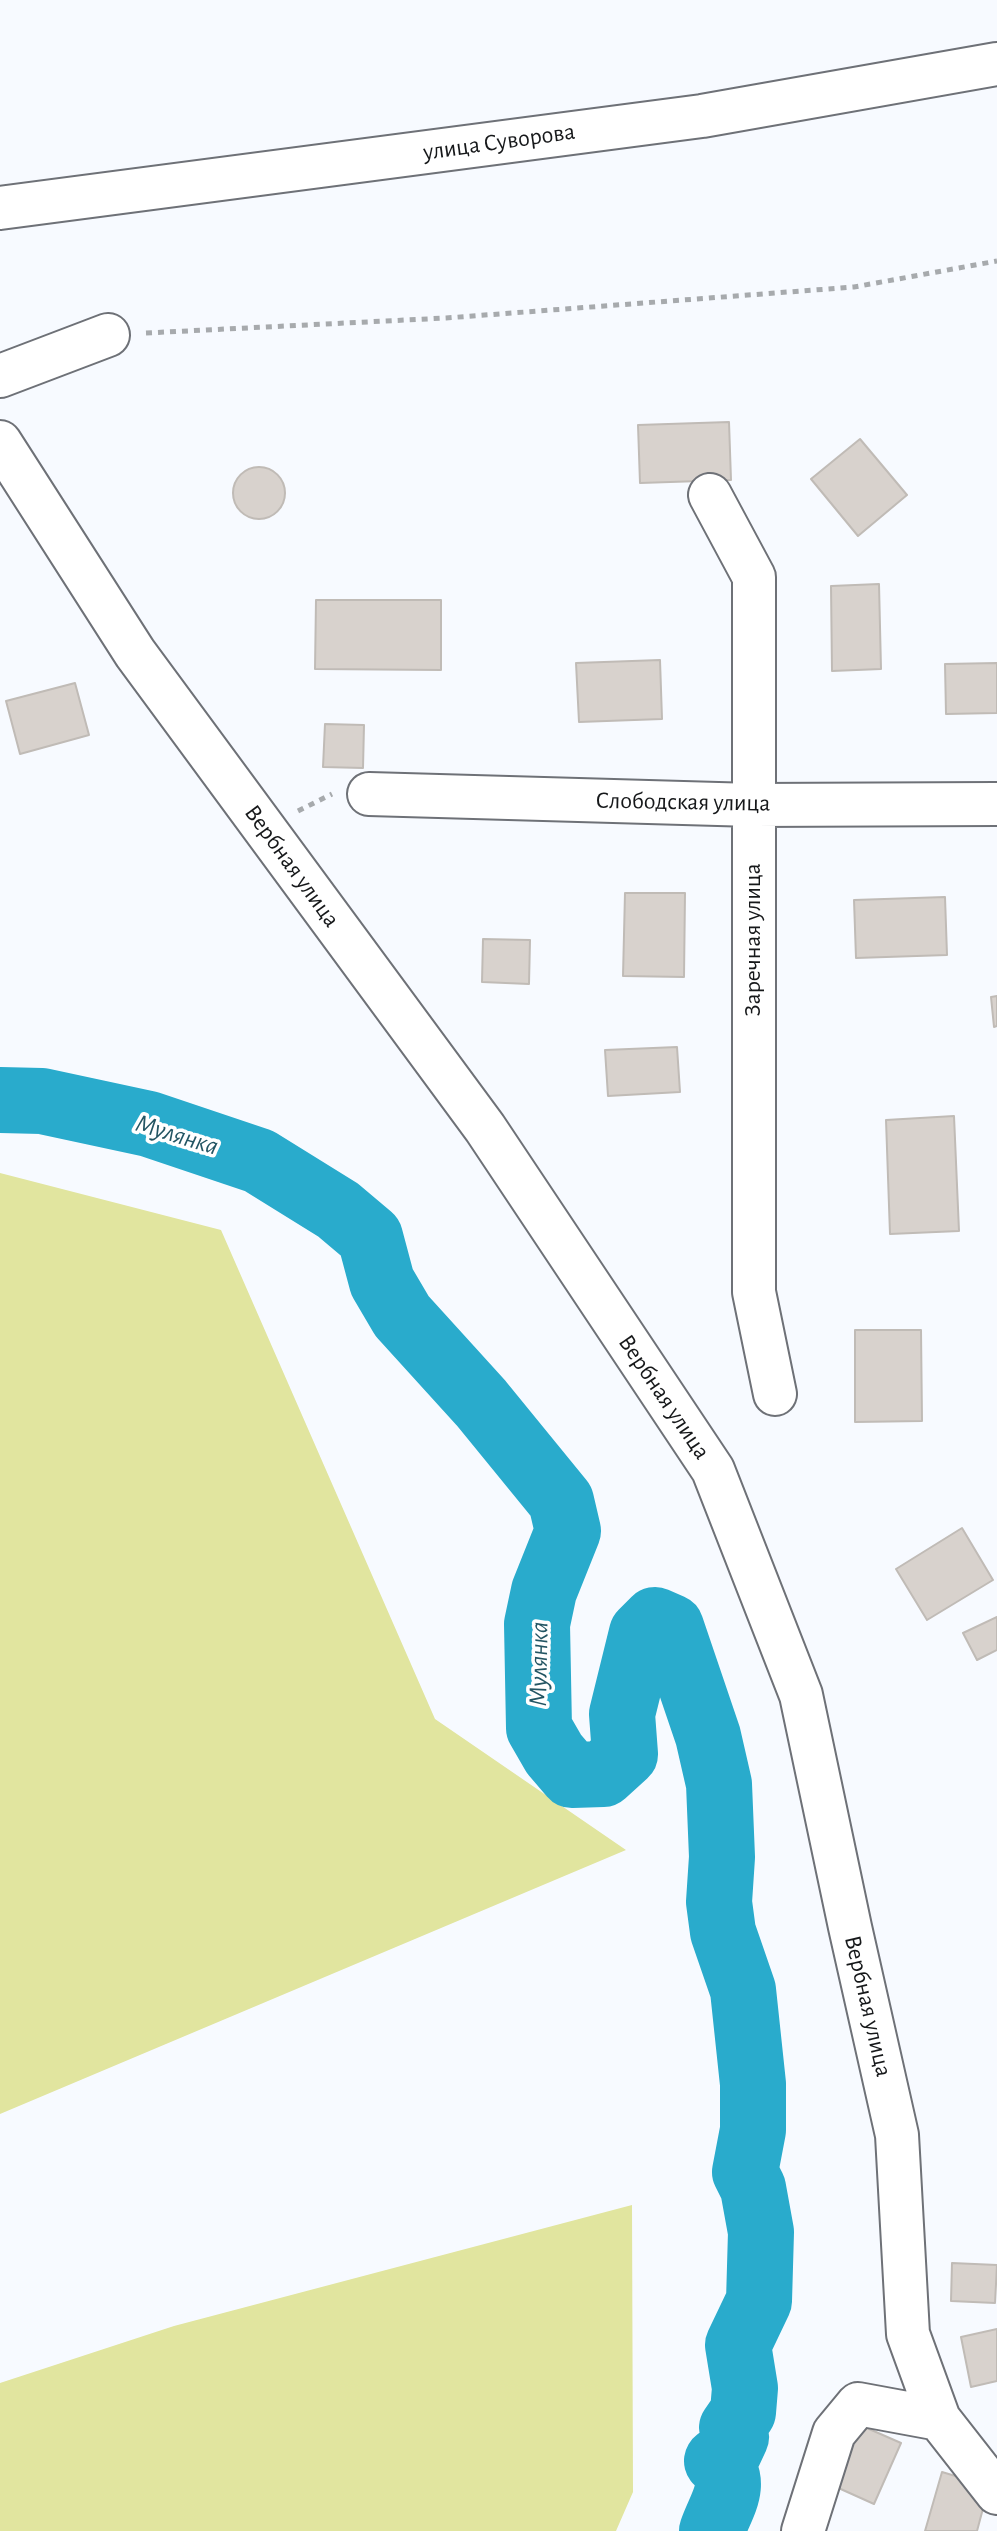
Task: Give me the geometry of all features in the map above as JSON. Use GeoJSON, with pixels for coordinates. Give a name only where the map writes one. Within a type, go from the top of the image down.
{"type":"FeatureCollection","features":[{"type":"Feature","properties":{"kind":"street","name":"улица Суворова"},"geometry":{"type":"LineString","coordinates":[[0,208],[702,116],[997,64]]}},
{"type":"Feature","properties":{"kind":"street"},"geometry":{"type":"LineString","coordinates":[[0,376],[108,335]]}},
{"type":"Feature","properties":{"kind":"street","name":"Вербная улица"},"geometry":{"type":"LineString","coordinates":[[0,442],[135,653],[485,1128],[713,1470],[801,1695],[897,2135],[908,2334],[939,2419],[997,2493]]}},
{"type":"Feature","properties":{"kind":"street","name":"Заречная улица"},"geometry":{"type":"LineString","coordinates":[[710,495],[754,577],[754,1292],[775,1394]]}},
{"type":"Feature","properties":{"kind":"street","name":"Слободская улица"},"geometry":{"type":"LineString","coordinates":[[369,794],[753,805],[997,804]]}},
{"type":"Feature","properties":{"kind":"street"},"geometry":{"type":"LineString","coordinates":[[803,2531],[834,2433],[858,2404],[939,2419]]}},
{"type":"Feature","properties":{"kind":"path"},"geometry":{"type":"LineString","coordinates":[[108,335],[446,318],[854,287],[997,261]]}},
{"type":"Feature","properties":{"kind":"path"},"geometry":{"type":"LineString","coordinates":[[266,830],[329,794],[369,794]]}},
{"type":"Feature","properties":{"kind":"green space"},"geometry":{"type":"Polygon","coordinates":[[[0,1173],[221,1230],[435,1719],[626,1850],[0,2114],[0,1173]]]}},
{"type":"Feature","properties":{"kind":"green space"},"geometry":{"type":"Polygon","coordinates":[[[632,2205],[633,2492],[616,2531],[0,2531],[0,2383],[174,2326],[632,2205]]]}},
{"type":"Feature","properties":{"kind":"building"},"geometry":{"type":"Polygon","coordinates":[[[729,422],[731,480],[640,483],[638,425],[729,422]]]}},
{"type":"Feature","properties":{"kind":"building"},"geometry":{"type":"Polygon","coordinates":[[[860,439],[907,495],[858,536],[811,479],[860,439]]]}},
{"type":"Feature","properties":{"kind":"building"},"geometry":{"type":"Polygon","coordinates":[[[259,467],[277,475],[285,493],[277,511],[259,519],[241,511],[233,493],[241,475],[259,467]]]}},
{"type":"Feature","properties":{"kind":"building"},"geometry":{"type":"Polygon","coordinates":[[[879,584],[881,669],[832,671],[831,586],[879,584]]]}},
{"type":"Feature","properties":{"kind":"building"},"geometry":{"type":"Polygon","coordinates":[[[316,600],[441,600],[441,670],[315,669],[316,600]]]}},
{"type":"Feature","properties":{"kind":"building"},"geometry":{"type":"Polygon","coordinates":[[[660,660],[662,719],[579,722],[576,663],[660,660]]]}},
{"type":"Feature","properties":{"kind":"building"},"geometry":{"type":"Polygon","coordinates":[[[997,663],[997,713],[946,714],[945,664],[997,663]]]}},
{"type":"Feature","properties":{"kind":"building"},"geometry":{"type":"Polygon","coordinates":[[[75,683],[89,735],[20,754],[6,701],[75,683]]]}},
{"type":"Feature","properties":{"kind":"building"},"geometry":{"type":"Polygon","coordinates":[[[325,724],[364,725],[363,768],[323,767],[325,724]]]}},
{"type":"Feature","properties":{"kind":"building"},"geometry":{"type":"Polygon","coordinates":[[[625,893],[685,893],[684,977],[623,976],[625,893]]]}},
{"type":"Feature","properties":{"kind":"building"},"geometry":{"type":"Polygon","coordinates":[[[945,897],[947,955],[856,958],[854,900],[945,897]]]}},
{"type":"Feature","properties":{"kind":"building"},"geometry":{"type":"Polygon","coordinates":[[[483,939],[530,940],[529,984],[482,982],[483,939]]]}},
{"type":"Feature","properties":{"kind":"building"},"geometry":{"type":"Polygon","coordinates":[[[997,996],[997,1026],[994,1027],[991,997],[997,996]]]}},
{"type":"Feature","properties":{"kind":"building"},"geometry":{"type":"Polygon","coordinates":[[[677,1047],[680,1092],[608,1096],[605,1050],[677,1047]]]}},
{"type":"Feature","properties":{"kind":"building"},"geometry":{"type":"Polygon","coordinates":[[[954,1116],[959,1231],[890,1234],[886,1120],[954,1116]]]}},
{"type":"Feature","properties":{"kind":"building"},"geometry":{"type":"Polygon","coordinates":[[[855,1330],[921,1330],[922,1421],[855,1422],[855,1330]]]}},
{"type":"Feature","properties":{"kind":"building"},"geometry":{"type":"Polygon","coordinates":[[[962,1528],[993,1580],[927,1620],[896,1569],[962,1528]]]}},
{"type":"Feature","properties":{"kind":"building"},"geometry":{"type":"Polygon","coordinates":[[[997,1617],[997,1650],[977,1660],[963,1633],[997,1617]]]}},
{"type":"Feature","properties":{"kind":"building"},"geometry":{"type":"Polygon","coordinates":[[[952,2263],[997,2265],[995,2303],[951,2301],[952,2263]]]}},
{"type":"Feature","properties":{"kind":"building"},"geometry":{"type":"Polygon","coordinates":[[[997,2329],[997,2381],[971,2387],[961,2337],[997,2329]]]}},
{"type":"Feature","properties":{"kind":"building"},"geometry":{"type":"Polygon","coordinates":[[[860,2425],[901,2443],[874,2504],[834,2486],[860,2425]]]}},
{"type":"Feature","properties":{"kind":"building"},"geometry":{"type":"Polygon","coordinates":[[[942,2472],[989,2486],[977,2531],[925,2531],[942,2472]]]}},
{"type":"Feature","properties":{"kind":"waterway","name":"Мулянка"},"geometry":{"type":"LineString","coordinates":[[0,1100],[42,1101],[149,1124],[259,1161],[338,1210],[370,1237],[382,1282],[402,1316],[481,1403],[561,1501],[568,1531],[544,1591],[537,1624],[539,1728],[554,1754],[572,1775],[603,1774],[625,1754],[622,1714],[642,1633],[655,1620],[671,1627],[708,1736],[719,1784],[722,1857],[719,1902],[723,1932],[743,1990],[753,2084],[753,2130],[745,2172],[753,2188],[761,2232],[759,2301],[738,2345],[745,2388],[743,2412],[732,2428],[736,2437],[729,2452],[717,2461],[724,2469],[728,2486],[712,2531]]}}]}
